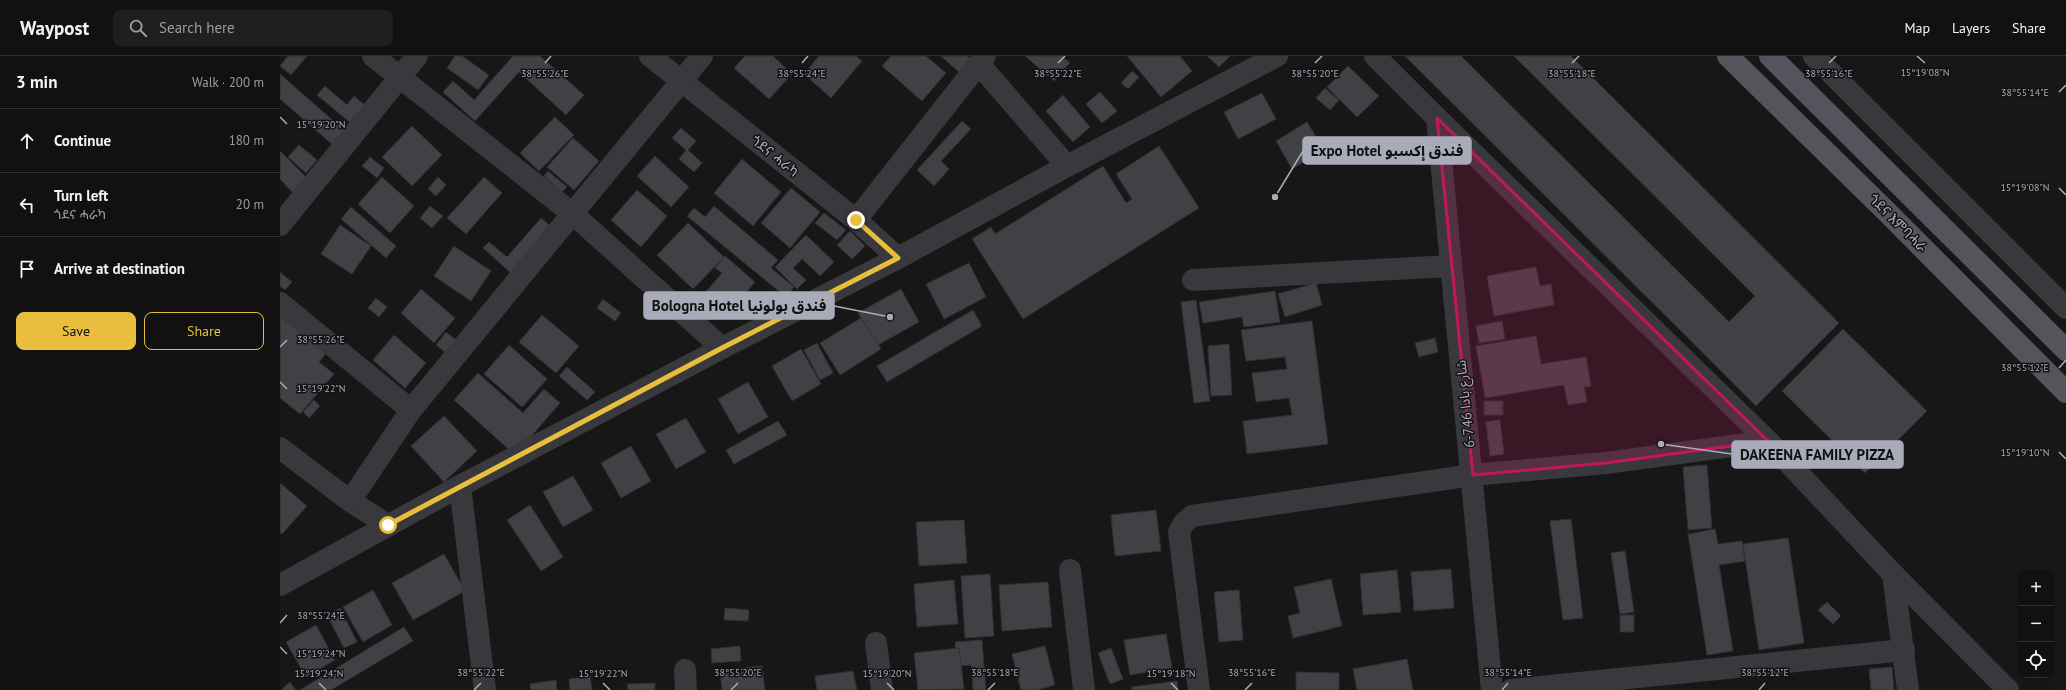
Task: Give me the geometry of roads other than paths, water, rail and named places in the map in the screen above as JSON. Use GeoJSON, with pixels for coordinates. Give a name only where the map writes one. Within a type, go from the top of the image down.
{"type":"FeatureCollection","features":[{"type":"Feature","properties":{"kind":"main road","name":"ጎደና እምባሓራ"},"geometry":{"type":"LineString","coordinates":[[1728,56],[1889,214],[2066,392]]}},
{"type":"Feature","properties":{"kind":"main road","name":"ጎደና እምባሓራ"},"geometry":{"type":"LineString","coordinates":[[1770,56],[2066,350]]}},
{"type":"Feature","properties":{"kind":"street"},"geometry":{"type":"LineString","coordinates":[[373,56],[573,214],[722,348]]}},
{"type":"Feature","properties":{"kind":"street"},"geometry":{"type":"LineString","coordinates":[[280,225],[417,56]]}},
{"type":"Feature","properties":{"kind":"street","name":"ጎደና ሓራካ"},"geometry":{"type":"LineString","coordinates":[[650,56],[856,220],[898,258]]}},
{"type":"Feature","properties":{"kind":"street"},"geometry":{"type":"LineString","coordinates":[[350,501],[412,410],[702,56]]}},
{"type":"Feature","properties":{"kind":"street"},"geometry":{"type":"LineString","coordinates":[[280,585],[460,486],[722,348],[898,258],[1067,166],[1278,56]]}},
{"type":"Feature","properties":{"kind":"street"},"geometry":{"type":"LineString","coordinates":[[1375,56],[1768,441],[1893,574],[2008,690]]}},
{"type":"Feature","properties":{"kind":"street"},"geometry":{"type":"LineString","coordinates":[[1814,56],[2066,308]]}},
{"type":"Feature","properties":{"kind":"street"},"geometry":{"type":"LineString","coordinates":[[856,220],[982,60],[1067,166]]}},
{"type":"Feature","properties":{"kind":"street","name":"شارع بادا 746-6"},"geometry":{"type":"LineString","coordinates":[[1437,118],[1450,266],[1473,476],[1492,690]]}},
{"type":"Feature","properties":{"kind":"street"},"geometry":{"type":"LineString","coordinates":[[1193,280],[1450,266]]}},
{"type":"Feature","properties":{"kind":"street"},"geometry":{"type":"LineString","coordinates":[[280,303],[412,410]]}},
{"type":"Feature","properties":{"kind":"street"},"geometry":{"type":"LineString","coordinates":[[1199,690],[1179,532],[1184,523],[1192,516],[1473,476],[1606,463],[1768,441]]}},
{"type":"Feature","properties":{"kind":"street"},"geometry":{"type":"LineString","coordinates":[[280,448],[350,501],[388,525]]}},
{"type":"Feature","properties":{"kind":"street"},"geometry":{"type":"LineString","coordinates":[[460,486],[485,690]]}},
{"type":"Feature","properties":{"kind":"street"},"geometry":{"type":"LineString","coordinates":[[1070,570],[1084,690]]}},
{"type":"Feature","properties":{"kind":"street"},"geometry":{"type":"LineString","coordinates":[[1893,574],[1908,690]]}},
{"type":"Feature","properties":{"kind":"street"},"geometry":{"type":"LineString","coordinates":[[876,643],[882,690]]}},
{"type":"Feature","properties":{"kind":"street"},"geometry":{"type":"LineString","coordinates":[[1511,690],[1904,650]]}},
{"type":"Feature","properties":{"kind":"place","name":"Expo Hotel فندق إكسبو"},"geometry":{"type":"Point","coordinates":[1275,197]}},
{"type":"Feature","properties":{"kind":"place","name":"Bologna Hotel فندق بولونيا"},"geometry":{"type":"Point","coordinates":[890,317]}},
{"type":"Feature","properties":{"kind":"place","name":"DAKEENA FAMILY PIZZA"},"geometry":{"type":"Point","coordinates":[1661,444]}}]}
